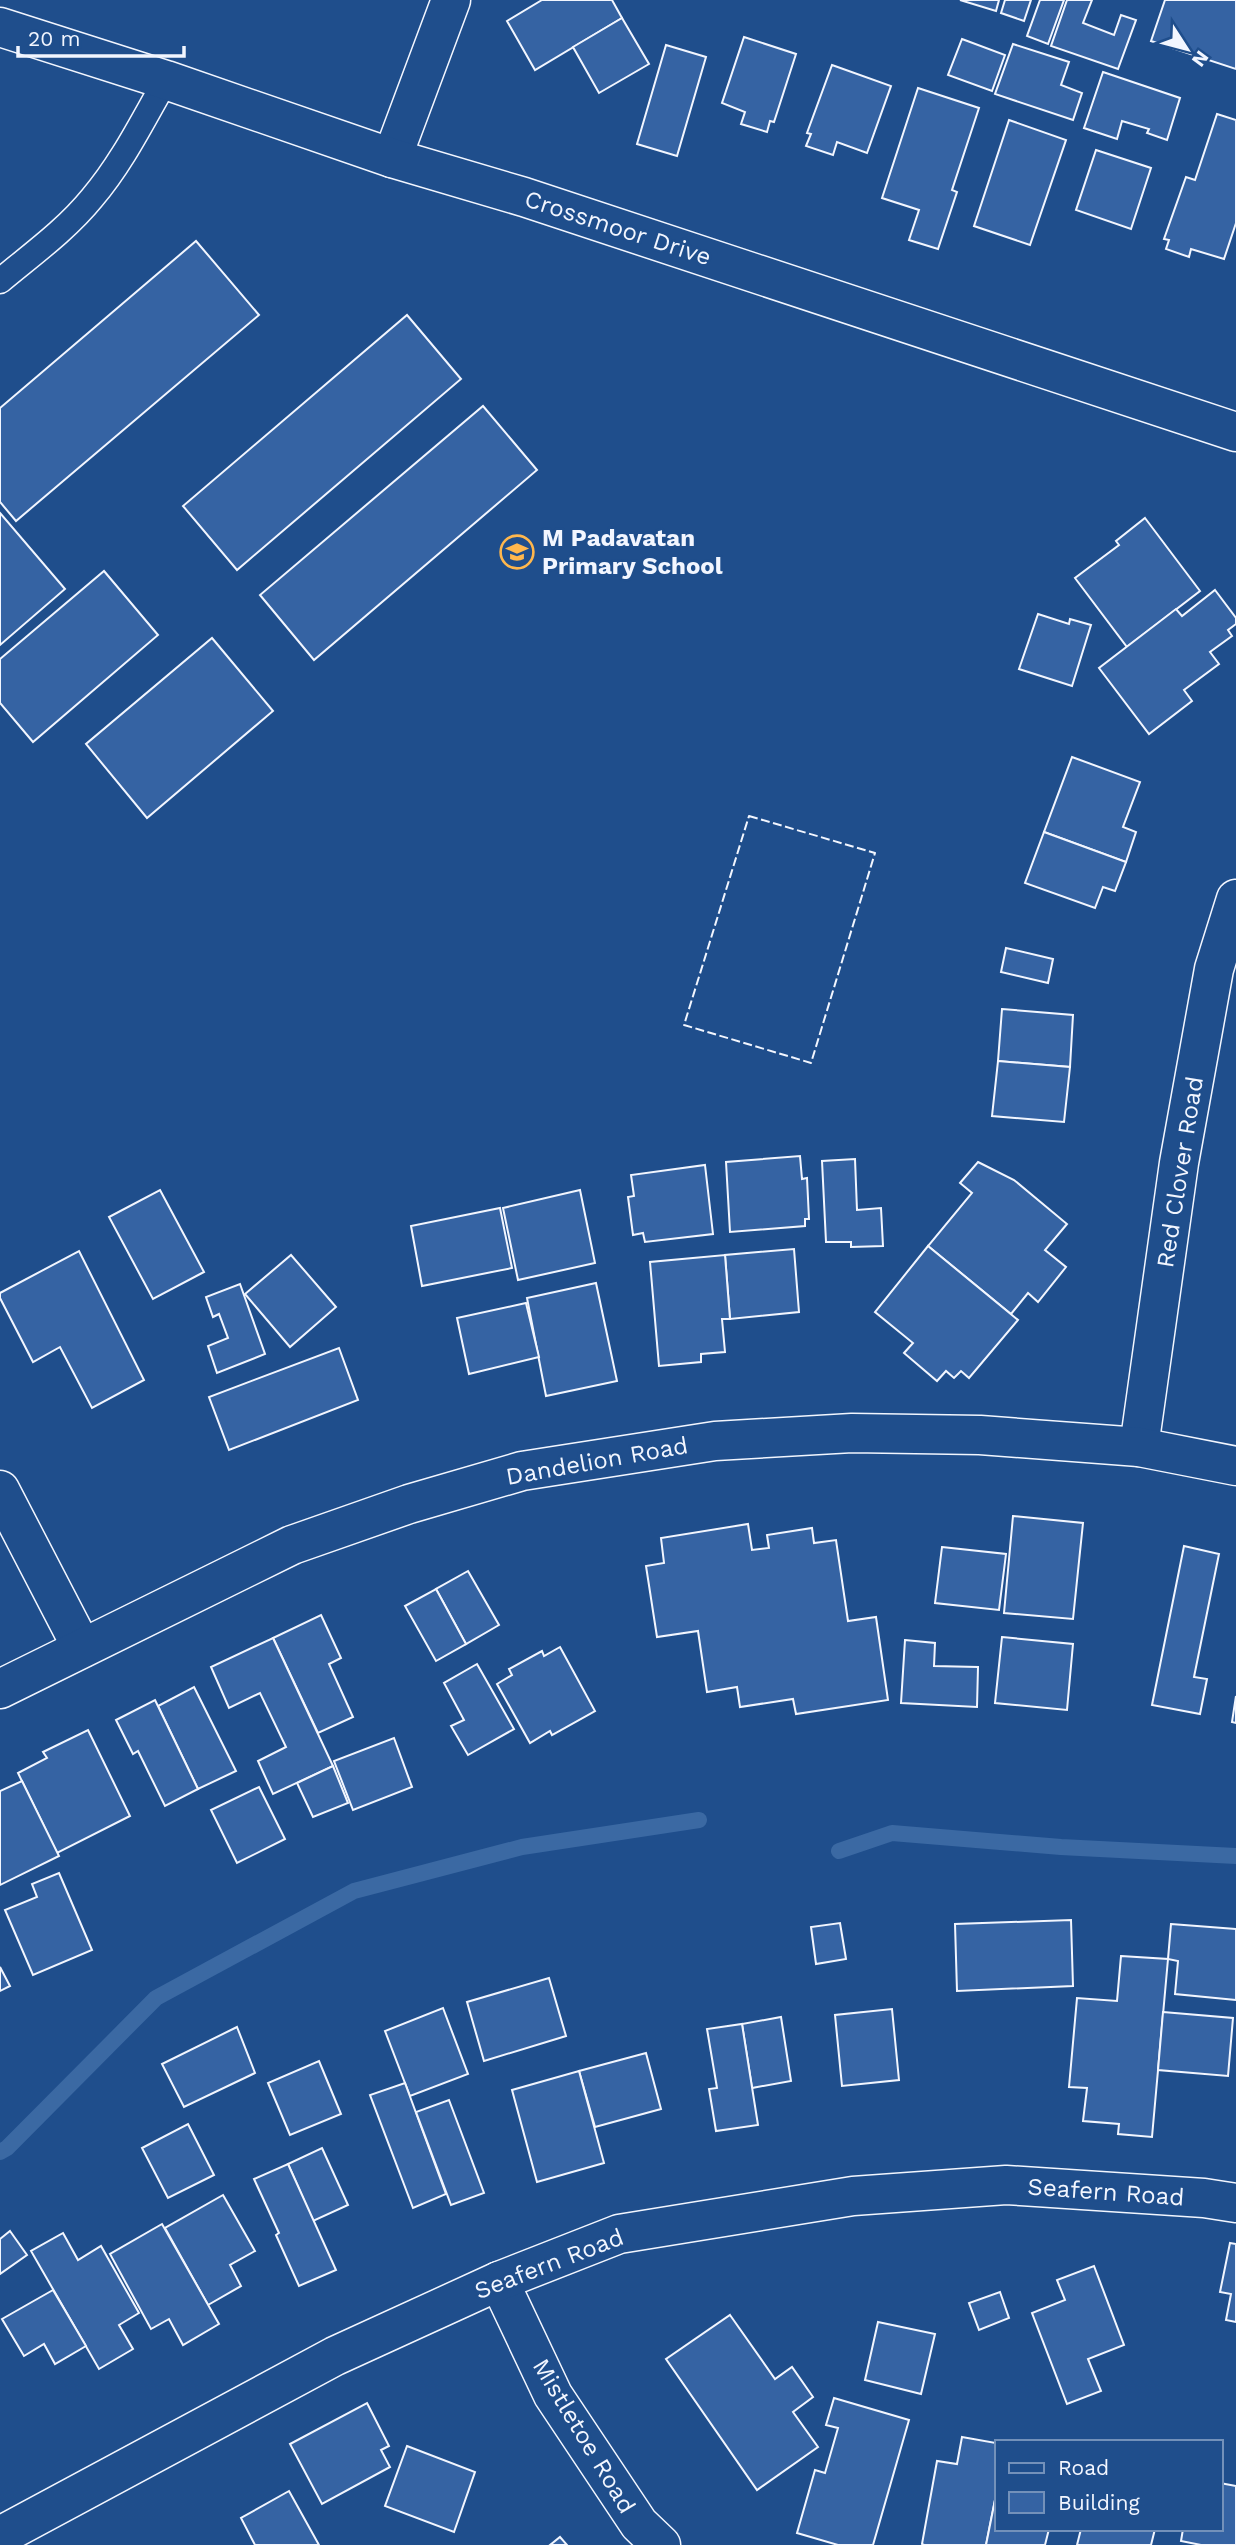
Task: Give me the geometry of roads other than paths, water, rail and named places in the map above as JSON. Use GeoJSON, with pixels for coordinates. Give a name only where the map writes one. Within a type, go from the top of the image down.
{"type":"FeatureCollection","features":[{"type":"Feature","properties":{"kind":"street"},"geometry":{"type":"LineString","coordinates":[[392,158],[451,0]]}},
{"type":"Feature","properties":{"kind":"street","name":"Crossmoor Drive"},"geometry":{"type":"LineString","coordinates":[[0,27],[166,80],[392,158],[524,197],[1236,432]]}},
{"type":"Feature","properties":{"kind":"street","name":"Red Clover Road"},"geometry":{"type":"LineString","coordinates":[[1139,1447],[1181,1150],[1214,969],[1236,899]]}},
{"type":"Feature","properties":{"kind":"street","name":"Dandelion Road"},"geometry":{"type":"LineString","coordinates":[[0,1689],[292,1545],[409,1504],[522,1471],[715,1441],[852,1433],[980,1435],[1139,1447],[1236,1466]]}},
{"type":"Feature","properties":{"kind":"street"},"geometry":{"type":"LineString","coordinates":[[0,1490],[82,1648]]}},
{"type":"Feature","properties":{"kind":"street","name":"Seafern Road"},"geometry":{"type":"LineString","coordinates":[[0,2536],[335,2356],[499,2281],[619,2234],[853,2196],[1006,2185],[1204,2197],[1236,2203]]}},
{"type":"Feature","properties":{"kind":"street","name":"Mistletoe Road"},"geometry":{"type":"LineString","coordinates":[[499,2281],[553,2395],[639,2524],[661,2545]]}},
{"type":"Feature","properties":{"kind":"lane"},"geometry":{"type":"LineString","coordinates":[[0,281],[75,217],[92,198],[118,164],[166,80]]}},
{"type":"Feature","properties":{"kind":"waterway"},"geometry":{"type":"LineString","coordinates":[[0,2152],[156,1998],[354,1891],[522,1847],[699,1820]]}},
{"type":"Feature","properties":{"kind":"waterway"},"geometry":{"type":"LineString","coordinates":[[839,1851],[892,1833],[1061,1847],[1236,1856]]}},
{"type":"Feature","properties":{"kind":"place","name":"M Padavatan Primary School"},"geometry":{"type":"Point","coordinates":[517,552]}}]}
